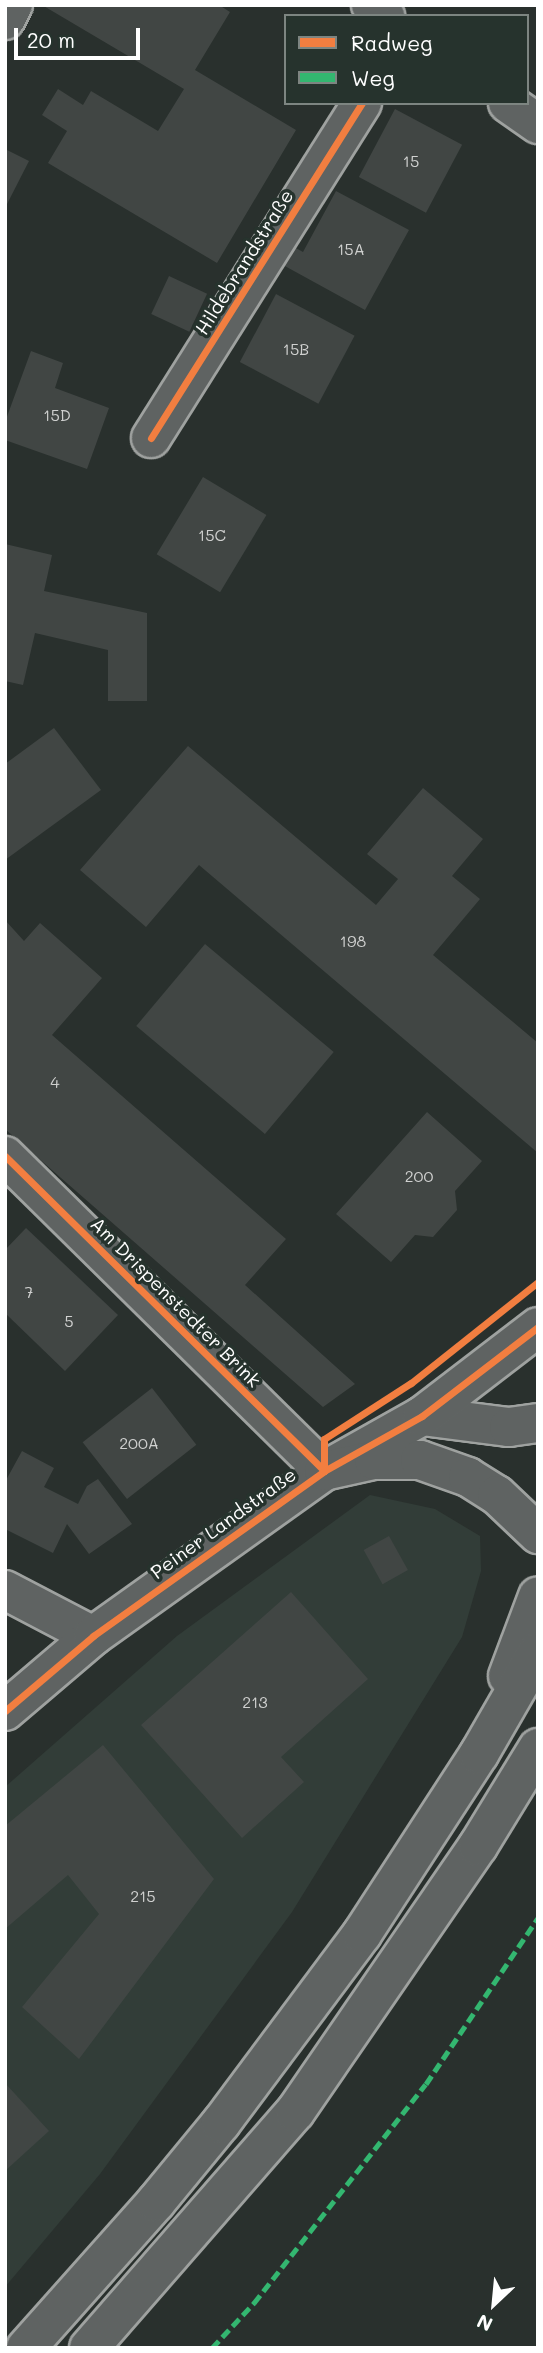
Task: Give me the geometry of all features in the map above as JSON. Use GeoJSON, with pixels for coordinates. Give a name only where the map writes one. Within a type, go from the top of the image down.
{"type":"FeatureCollection","features":[{"type":"Feature","properties":{"kind":"main road"},"geometry":{"type":"LineString","coordinates":[[5,20],[13,5]]}},
{"type":"Feature","properties":{"kind":"main road","name":"Hildebrandstraße"},"geometry":{"type":"LineString","coordinates":[[151,438],[361,105]]}},
{"type":"Feature","properties":{"kind":"main road"},"geometry":{"type":"LineString","coordinates":[[511,105],[538,124]]}},
{"type":"Feature","properties":{"kind":"main road","name":"Am Drispenstedter Brink"},"geometry":{"type":"LineString","coordinates":[[5,1156],[324,1471]]}},
{"type":"Feature","properties":{"kind":"main road","name":"Peiner Landstraße"},"geometry":{"type":"LineString","coordinates":[[5,1711],[93,1636],[324,1471],[422,1416],[538,1326]]}},
{"type":"Feature","properties":{"kind":"main road"},"geometry":{"type":"LineString","coordinates":[[422,1416],[509,1427],[538,1423]]}},
{"type":"Feature","properties":{"kind":"main road"},"geometry":{"type":"LineString","coordinates":[[324,1471],[374,1460],[420,1460],[468,1477],[487,1489],[538,1534]]}},
{"type":"Feature","properties":{"kind":"main road"},"geometry":{"type":"LineString","coordinates":[[5,1590],[93,1636]]}},
{"type":"Feature","properties":{"kind":"main road"},"geometry":{"type":"LineString","coordinates":[[479,1754],[538,1596]]}},
{"type":"Feature","properties":{"kind":"main road"},"geometry":{"type":"LineString","coordinates":[[26,2348],[156,2202],[220,2123],[362,1934],[479,1754],[538,1652]]}},
{"type":"Feature","properties":{"kind":"main road"},"geometry":{"type":"LineString","coordinates":[[89,2348],[295,2112],[478,1846],[538,1748]]}},
{"type":"Feature","properties":{"kind":"shaded area"},"geometry":{"type":"Polygon","coordinates":[[[370,1495],[435,1509],[480,1536],[481,1571],[462,1637],[292,1912],[100,2174],[5,2287],[5,1787],[177,1636],[370,1495]]]}},
{"type":"Feature","properties":{"kind":"building"},"geometry":{"type":"Polygon","coordinates":[[[42,5],[219,5],[230,12],[195,70],[296,130],[217,263],[48,163],[67,131],[42,115],[58,89],[83,105],[91,91],[158,131],[184,89],[42,5]]]}},
{"type":"Feature","properties":{"kind":"building"},"geometry":{"type":"Polygon","coordinates":[[[395,109],[462,145],[426,213],[359,177],[395,109]]]}},
{"type":"Feature","properties":{"kind":"building"},"geometry":{"type":"Polygon","coordinates":[[[5,149],[29,161],[5,208],[5,149]]]}},
{"type":"Feature","properties":{"kind":"building"},"geometry":{"type":"Polygon","coordinates":[[[336,191],[409,230],[365,310],[283,265],[294,247],[303,252],[336,191]]]}},
{"type":"Feature","properties":{"kind":"building"},"geometry":{"type":"Polygon","coordinates":[[[169,276],[207,294],[189,332],[151,314],[169,276]]]}},
{"type":"Feature","properties":{"kind":"building"},"geometry":{"type":"Polygon","coordinates":[[[276,294],[355,336],[318,404],[240,362],[276,294]]]}},
{"type":"Feature","properties":{"kind":"building"},"geometry":{"type":"Polygon","coordinates":[[[31,351],[63,363],[55,388],[109,408],[87,469],[5,440],[5,422],[31,351]]]}},
{"type":"Feature","properties":{"kind":"building"},"geometry":{"type":"Polygon","coordinates":[[[203,477],[266,515],[220,592],[157,554],[203,477]]]}},
{"type":"Feature","properties":{"kind":"building"},"geometry":{"type":"Polygon","coordinates":[[[5,544],[52,555],[44,591],[147,613],[147,701],[108,701],[108,650],[35,633],[23,685],[5,681],[5,544]]]}},
{"type":"Feature","properties":{"kind":"building"},"geometry":{"type":"Polygon","coordinates":[[[54,728],[101,790],[5,860],[5,764],[54,728]]]}},
{"type":"Feature","properties":{"kind":"building"},"geometry":{"type":"Polygon","coordinates":[[[188,746],[376,905],[398,879],[367,854],[423,788],[483,839],[452,876],[480,899],[433,955],[538,1043],[538,1153],[199,865],[146,927],[80,870],[188,746]]]}},
{"type":"Feature","properties":{"kind":"building"},"geometry":{"type":"Polygon","coordinates":[[[5,920],[24,941],[40,923],[102,978],[52,1035],[286,1239],[245,1285],[355,1384],[323,1407],[5,1129],[5,920]]]}},
{"type":"Feature","properties":{"kind":"building"},"geometry":{"type":"Polygon","coordinates":[[[205,944],[334,1052],[265,1134],[136,1026],[205,944]]]}},
{"type":"Feature","properties":{"kind":"building"},"geometry":{"type":"Polygon","coordinates":[[[427,1112],[482,1161],[455,1191],[457,1210],[433,1237],[415,1235],[391,1262],[336,1214],[427,1112]]]}},
{"type":"Feature","properties":{"kind":"building"},"geometry":{"type":"Polygon","coordinates":[[[26,1228],[118,1315],[65,1371],[5,1313],[5,1250],[26,1228]]]}},
{"type":"Feature","properties":{"kind":"building"},"geometry":{"type":"Polygon","coordinates":[[[152,1388],[196,1445],[127,1499],[83,1442],[152,1388]]]}},
{"type":"Feature","properties":{"kind":"building"},"geometry":{"type":"Polygon","coordinates":[[[22,1451],[54,1468],[44,1487],[78,1504],[87,1486],[98,1479],[132,1524],[89,1554],[67,1524],[53,1553],[5,1529],[5,1482],[22,1451]]]}},
{"type":"Feature","properties":{"kind":"building"},"geometry":{"type":"Polygon","coordinates":[[[389,1536],[408,1570],[383,1584],[364,1550],[389,1536]]]}},
{"type":"Feature","properties":{"kind":"building"},"geometry":{"type":"Polygon","coordinates":[[[291,1592],[368,1679],[281,1757],[304,1782],[242,1838],[141,1725],[291,1592]]]}},
{"type":"Feature","properties":{"kind":"building"},"geometry":{"type":"Polygon","coordinates":[[[103,1745],[214,1879],[79,2059],[22,2007],[99,1914],[68,1875],[5,1929],[5,1826],[103,1745]]]}},
{"type":"Feature","properties":{"kind":"building"},"geometry":{"type":"Polygon","coordinates":[[[5,2083],[49,2131],[5,2171],[5,2083]]]}},
{"type":"Feature","properties":{"kind":"marked path"},"geometry":{"type":"LineString","coordinates":[[212,2348],[254,2303],[426,2084],[538,1918]]}},
{"type":"Feature","properties":{"kind":"cycle path"},"geometry":{"type":"LineString","coordinates":[[151,438],[361,105]]}},
{"type":"Feature","properties":{"kind":"cycle path"},"geometry":{"type":"LineString","coordinates":[[5,1156],[324,1471]]}},
{"type":"Feature","properties":{"kind":"cycle path"},"geometry":{"type":"LineString","coordinates":[[324,1471],[324,1439],[411,1383],[538,1282]]}},
{"type":"Feature","properties":{"kind":"cycle path"},"geometry":{"type":"LineString","coordinates":[[5,1711],[93,1636],[324,1471],[422,1416],[538,1327]]}}]}
